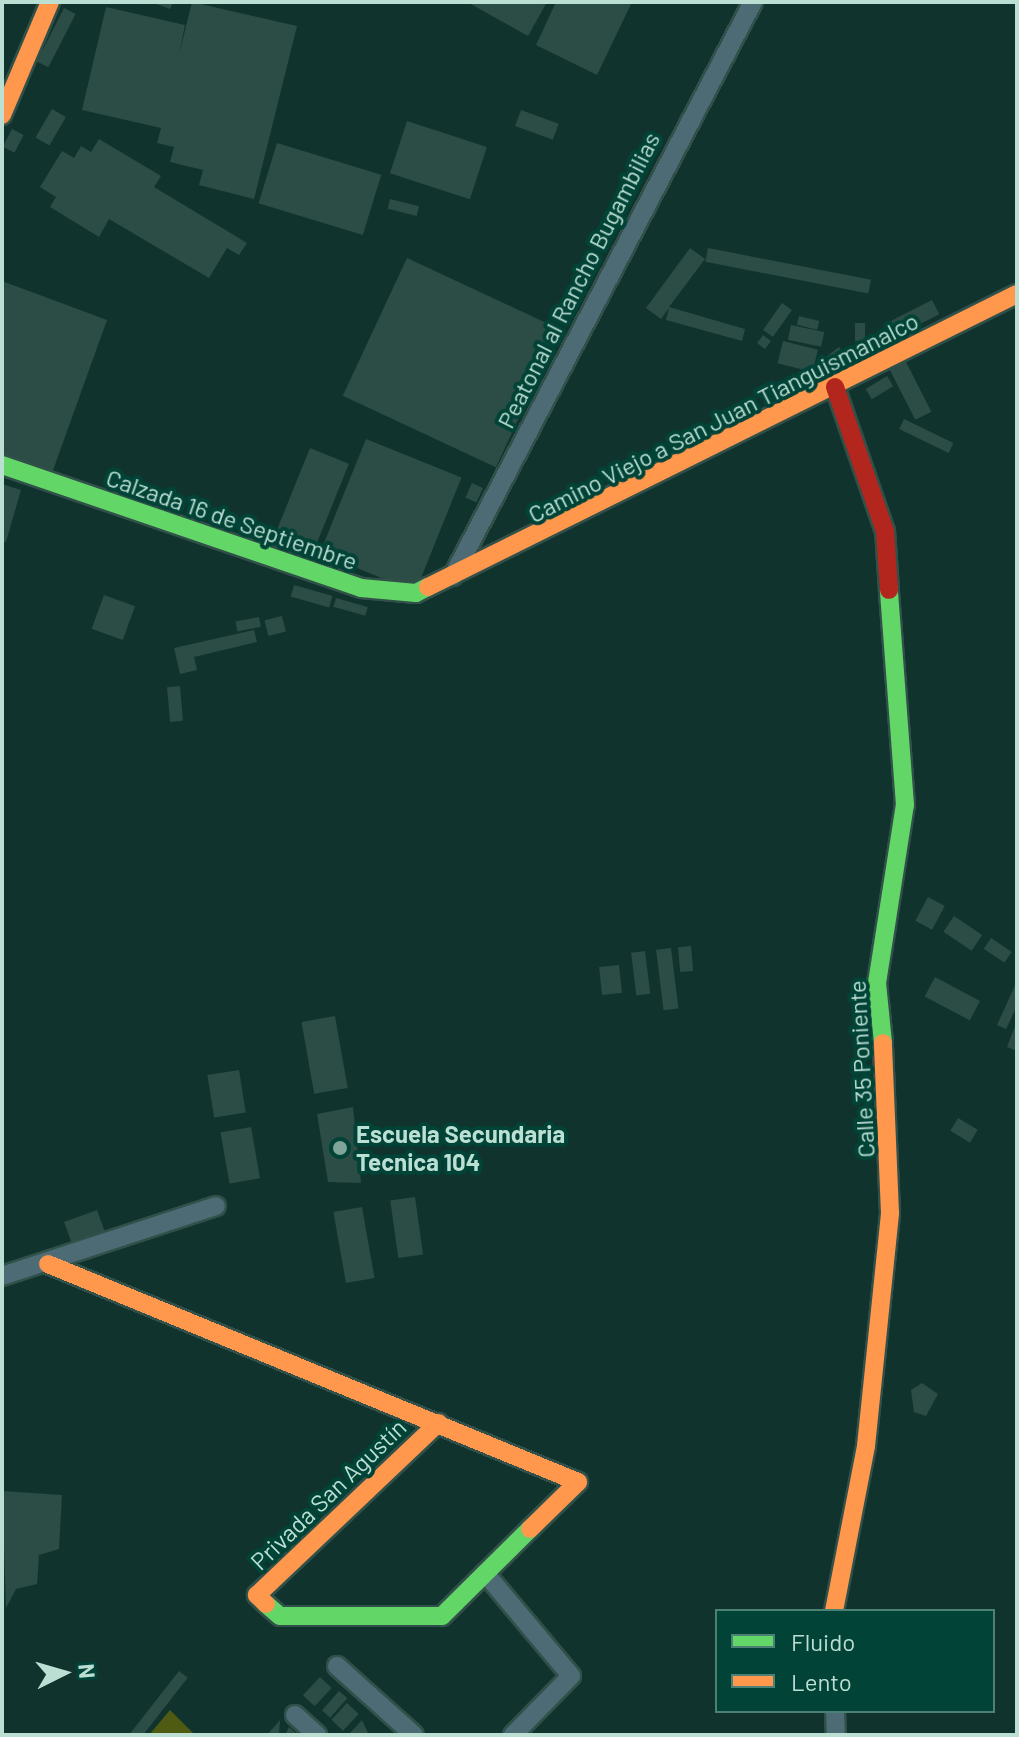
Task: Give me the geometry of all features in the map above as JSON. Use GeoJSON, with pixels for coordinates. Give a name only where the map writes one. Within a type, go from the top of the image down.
{"type":"FeatureCollection","features":[{"type":"Feature","properties":{"kind":"street"},"geometry":{"type":"LineString","coordinates":[[2,115],[8,86],[50,2]]}},
{"type":"Feature","properties":{"kind":"street","name":"Peatonal al Rancho Bugambilias"},"geometry":{"type":"LineString","coordinates":[[450,582],[753,2]]}},
{"type":"Feature","properties":{"kind":"street","name":"Camino Viejo a San Juan Tianguismanalco"},"geometry":{"type":"LineString","coordinates":[[450,582],[1017,294]]}},
{"type":"Feature","properties":{"kind":"street","name":"Calle 35 Poniente"},"geometry":{"type":"LineString","coordinates":[[834,1609],[866,1446],[890,1213],[891,1118],[877,983],[905,805],[885,531],[861,480],[835,387]]}},
{"type":"Feature","properties":{"kind":"street","name":"Calzada 16 de Septiembre"},"geometry":{"type":"LineString","coordinates":[[2,465],[361,588],[397,595],[450,582]]}},
{"type":"Feature","properties":{"kind":"street"},"geometry":{"type":"LineString","coordinates":[[2,1276],[48,1264],[216,1206]]}},
{"type":"Feature","properties":{"kind":"street","name":"Privada San Agustín"},"geometry":{"type":"LineString","coordinates":[[48,1264],[438,1423],[578,1482],[442,1616],[280,1616],[257,1595],[438,1423]]}},
{"type":"Feature","properties":{"kind":"street"},"geometry":{"type":"LineString","coordinates":[[485,1573],[571,1676],[513,1735]]}},
{"type":"Feature","properties":{"kind":"street"},"geometry":{"type":"LineString","coordinates":[[337,1666],[414,1735]]}},
{"type":"Feature","properties":{"kind":"street"},"geometry":{"type":"LineString","coordinates":[[835,1713],[836,1735]]}},
{"type":"Feature","properties":{"kind":"street"},"geometry":{"type":"LineString","coordinates":[[295,1715],[317,1735]]}},
{"type":"Feature","properties":{"kind":"green space"},"geometry":{"type":"Polygon","coordinates":[[[170,1710],[195,1735],[149,1735],[170,1710]]]}},
{"type":"Feature","properties":{"kind":"building"},"geometry":{"type":"Polygon","coordinates":[[[151,2],[173,2],[170,9],[151,2]]]}},
{"type":"Feature","properties":{"kind":"building"},"geometry":{"type":"Polygon","coordinates":[[[192,2],[297,26],[254,199],[199,185],[203,170],[170,162],[174,147],[157,143],[161,128],[82,110],[106,7],[185,25],[179,55],[192,2]]]}},
{"type":"Feature","properties":{"kind":"building"},"geometry":{"type":"Polygon","coordinates":[[[467,2],[547,2],[528,36],[467,2]]]}},
{"type":"Feature","properties":{"kind":"building"},"geometry":{"type":"Polygon","coordinates":[[[556,2],[632,2],[597,75],[536,45],[556,2]]]}},
{"type":"Feature","properties":{"kind":"building"},"geometry":{"type":"Polygon","coordinates":[[[64,8],[76,14],[48,67],[37,61],[64,8]]]}},
{"type":"Feature","properties":{"kind":"building"},"geometry":{"type":"Polygon","coordinates":[[[52,109],[66,117],[49,146],[36,138],[52,109]]]}},
{"type":"Feature","properties":{"kind":"building"},"geometry":{"type":"Polygon","coordinates":[[[521,110],[559,124],[553,140],[515,126],[521,110]]]}},
{"type":"Feature","properties":{"kind":"building"},"geometry":{"type":"Polygon","coordinates":[[[407,121],[487,147],[470,199],[390,173],[407,121]]]}},
{"type":"Feature","properties":{"kind":"building"},"geometry":{"type":"Polygon","coordinates":[[[12,129],[24,135],[15,153],[3,147],[12,129]]]}},
{"type":"Feature","properties":{"kind":"building"},"geometry":{"type":"Polygon","coordinates":[[[99,139],[161,176],[154,187],[247,243],[239,255],[227,248],[209,278],[109,219],[99,237],[50,207],[56,197],[40,187],[62,151],[74,158],[81,146],[91,152],[99,139]]]}},
{"type":"Feature","properties":{"kind":"building"},"geometry":{"type":"Polygon","coordinates":[[[277,143],[381,175],[363,235],[259,203],[277,143]]]}},
{"type":"Feature","properties":{"kind":"building"},"geometry":{"type":"Polygon","coordinates":[[[390,199],[419,206],[417,216],[388,209],[390,199]]]}},
{"type":"Feature","properties":{"kind":"building"},"geometry":{"type":"Polygon","coordinates":[[[690,248],[705,259],[669,307],[745,329],[742,341],[666,320],[669,308],[661,319],[646,308],[690,248]]]}},
{"type":"Feature","properties":{"kind":"building"},"geometry":{"type":"Polygon","coordinates":[[[708,248],[871,280],[868,293],[705,262],[708,248]]]}},
{"type":"Feature","properties":{"kind":"building"},"geometry":{"type":"Polygon","coordinates":[[[407,258],[560,329],[496,467],[343,396],[407,258]]]}},
{"type":"Feature","properties":{"kind":"building"},"geometry":{"type":"Polygon","coordinates":[[[2,281],[107,320],[52,473],[2,455],[2,281]]]}},
{"type":"Feature","properties":{"kind":"building"},"geometry":{"type":"Polygon","coordinates":[[[932,300],[939,314],[896,336],[889,322],[932,300]]]}},
{"type":"Feature","properties":{"kind":"building"},"geometry":{"type":"Polygon","coordinates":[[[782,303],[792,310],[773,337],[763,330],[782,303]]]}},
{"type":"Feature","properties":{"kind":"building"},"geometry":{"type":"Polygon","coordinates":[[[799,316],[819,321],[817,330],[797,325],[799,316]]]}},
{"type":"Feature","properties":{"kind":"building"},"geometry":{"type":"Polygon","coordinates":[[[855,323],[865,323],[865,341],[855,341],[855,323]]]}},
{"type":"Feature","properties":{"kind":"building"},"geometry":{"type":"Polygon","coordinates":[[[791,325],[824,332],[821,347],[788,340],[791,325]]]}},
{"type":"Feature","properties":{"kind":"building"},"geometry":{"type":"Polygon","coordinates":[[[763,335],[771,341],[765,349],[757,343],[763,335]]]}},
{"type":"Feature","properties":{"kind":"building"},"geometry":{"type":"Polygon","coordinates":[[[783,341],[818,350],[812,372],[777,363],[783,341]]]}},
{"type":"Feature","properties":{"kind":"building"},"geometry":{"type":"Polygon","coordinates":[[[839,347],[845,355],[826,369],[820,361],[839,347]]]}},
{"type":"Feature","properties":{"kind":"building"},"geometry":{"type":"Polygon","coordinates":[[[905,360],[931,412],[915,420],[889,368],[905,360]]]}},
{"type":"Feature","properties":{"kind":"building"},"geometry":{"type":"Polygon","coordinates":[[[887,376],[893,386],[872,399],[866,389],[887,376]]]}},
{"type":"Feature","properties":{"kind":"building"},"geometry":{"type":"Polygon","coordinates":[[[904,419],[953,443],[949,453],[899,429],[904,419]]]}},
{"type":"Feature","properties":{"kind":"building"},"geometry":{"type":"Polygon","coordinates":[[[366,439],[461,478],[415,592],[320,553],[366,439]]]}},
{"type":"Feature","properties":{"kind":"building"},"geometry":{"type":"Polygon","coordinates":[[[310,448],[349,464],[308,565],[269,549],[310,448]]]}},
{"type":"Feature","properties":{"kind":"building"},"geometry":{"type":"Polygon","coordinates":[[[472,483],[483,488],[476,502],[465,498],[472,483]]]}},
{"type":"Feature","properties":{"kind":"building"},"geometry":{"type":"Polygon","coordinates":[[[2,484],[21,490],[6,542],[2,541],[2,484]]]}},
{"type":"Feature","properties":{"kind":"building"},"geometry":{"type":"Polygon","coordinates":[[[294,585],[332,596],[329,608],[291,597],[294,585]]]}},
{"type":"Feature","properties":{"kind":"building"},"geometry":{"type":"Polygon","coordinates":[[[104,595],[135,606],[123,640],[92,629],[104,595]]]}},
{"type":"Feature","properties":{"kind":"building"},"geometry":{"type":"Polygon","coordinates":[[[336,598],[368,607],[365,616],[334,607],[336,598]]]}},
{"type":"Feature","properties":{"kind":"building"},"geometry":{"type":"Polygon","coordinates":[[[282,616],[286,632],[268,636],[265,620],[282,616]]]}},
{"type":"Feature","properties":{"kind":"building"},"geometry":{"type":"Polygon","coordinates":[[[259,617],[261,627],[237,631],[235,622],[259,617]]]}},
{"type":"Feature","properties":{"kind":"building"},"geometry":{"type":"Polygon","coordinates":[[[254,630],[257,642],[194,657],[197,670],[180,674],[174,648],[254,630]]]}},
{"type":"Feature","properties":{"kind":"building"},"geometry":{"type":"Polygon","coordinates":[[[180,686],[183,721],[170,722],[167,687],[180,686]]]}},
{"type":"Feature","properties":{"kind":"building"},"geometry":{"type":"Polygon","coordinates":[[[928,897],[945,906],[932,930],[915,921],[928,897]]]}},
{"type":"Feature","properties":{"kind":"building"},"geometry":{"type":"Polygon","coordinates":[[[954,916],[982,935],[972,951],[943,932],[954,916]]]}},
{"type":"Feature","properties":{"kind":"building"},"geometry":{"type":"Polygon","coordinates":[[[991,938],[1012,952],[1004,963],[984,949],[991,938]]]}},
{"type":"Feature","properties":{"kind":"building"},"geometry":{"type":"Polygon","coordinates":[[[691,946],[693,971],[680,972],[678,947],[691,946]]]}},
{"type":"Feature","properties":{"kind":"building"},"geometry":{"type":"Polygon","coordinates":[[[671,948],[678,1009],[664,1010],[656,950],[671,948]]]}},
{"type":"Feature","properties":{"kind":"building"},"geometry":{"type":"Polygon","coordinates":[[[645,951],[650,994],[636,995],[631,953],[645,951]]]}},
{"type":"Feature","properties":{"kind":"building"},"geometry":{"type":"Polygon","coordinates":[[[619,965],[622,993],[602,995],[599,967],[619,965]]]}},
{"type":"Feature","properties":{"kind":"building"},"geometry":{"type":"Polygon","coordinates":[[[935,977],[980,1001],[970,1020],[925,996],[935,977]]]}},
{"type":"Feature","properties":{"kind":"building"},"geometry":{"type":"Polygon","coordinates":[[[1017,981],[1017,1006],[1006,1029],[997,1025],[1017,981]]]}},
{"type":"Feature","properties":{"kind":"building","name":"Escuela Secundaria Tecnica 104"},"geometry":{"type":"Polygon","coordinates":[[[335,1016],[348,1088],[314,1094],[302,1022],[335,1016]]]}},
{"type":"Feature","properties":{"kind":"building"},"geometry":{"type":"Polygon","coordinates":[[[1017,1021],[1017,1051],[1007,1047],[1017,1021]]]}},
{"type":"Feature","properties":{"kind":"building"},"geometry":{"type":"Polygon","coordinates":[[[239,1070],[246,1112],[214,1117],[207,1075],[239,1070]]]}},
{"type":"Feature","properties":{"kind":"building","name":"Escuela Secundaria Tecnica 104"},"geometry":{"type":"Polygon","coordinates":[[[353,1107],[361,1183],[328,1182],[317,1114],[353,1107]]]}},
{"type":"Feature","properties":{"kind":"building"},"geometry":{"type":"Polygon","coordinates":[[[958,1118],[978,1130],[970,1143],[950,1131],[958,1118]]]}},
{"type":"Feature","properties":{"kind":"building"},"geometry":{"type":"Polygon","coordinates":[[[251,1127],[260,1178],[230,1184],[220,1132],[251,1127]]]}},
{"type":"Feature","properties":{"kind":"building"},"geometry":{"type":"Polygon","coordinates":[[[415,1197],[423,1254],[398,1258],[390,1200],[415,1197]]]}},
{"type":"Feature","properties":{"kind":"building"},"geometry":{"type":"Polygon","coordinates":[[[362,1207],[375,1278],[346,1283],[333,1212],[362,1207]]]}},
{"type":"Feature","properties":{"kind":"building"},"geometry":{"type":"Polygon","coordinates":[[[97,1210],[105,1232],[72,1244],[64,1222],[97,1210]]]}},
{"type":"Feature","properties":{"kind":"building"},"geometry":{"type":"Polygon","coordinates":[[[922,1383],[938,1394],[926,1416],[914,1412],[911,1390],[922,1383]]]}},
{"type":"Feature","properties":{"kind":"building"},"geometry":{"type":"Polygon","coordinates":[[[2,1491],[62,1495],[59,1549],[39,1555],[37,1584],[16,1589],[6,1608],[2,1491]]]}},
{"type":"Feature","properties":{"kind":"building"},"geometry":{"type":"Polygon","coordinates":[[[179,1671],[188,1678],[143,1735],[129,1735],[179,1671]]]}},
{"type":"Feature","properties":{"kind":"building"},"geometry":{"type":"Polygon","coordinates":[[[320,1677],[332,1688],[315,1706],[303,1695],[320,1677]]]}},
{"type":"Feature","properties":{"kind":"building"},"geometry":{"type":"Polygon","coordinates":[[[339,1691],[347,1698],[330,1718],[322,1711],[339,1691]]]}},
{"type":"Feature","properties":{"kind":"building"},"geometry":{"type":"Polygon","coordinates":[[[347,1703],[359,1714],[343,1731],[331,1720],[347,1703]]]}},
{"type":"Feature","properties":{"kind":"building"},"geometry":{"type":"Polygon","coordinates":[[[280,1720],[279,1735],[267,1735],[280,1720]]]}},
{"type":"Feature","properties":{"kind":"building"},"geometry":{"type":"Polygon","coordinates":[[[362,1720],[369,1735],[352,1735],[350,1733],[362,1720]]]}},
{"type":"Feature","properties":{"kind":"building"},"geometry":{"type":"Polygon","coordinates":[[[289,1727],[298,1735],[285,1735],[289,1727]]]}},
{"type":"Feature","properties":{"kind":"traffic: fast"},"geometry":{"type":"LineString","coordinates":[[2,465],[361,588],[416,593],[428,587]]}},
{"type":"Feature","properties":{"kind":"traffic: fast"},"geometry":{"type":"LineString","coordinates":[[883,1043],[877,983],[905,805],[889,590]]}},
{"type":"Feature","properties":{"kind":"traffic: fast"},"geometry":{"type":"LineString","coordinates":[[266,1604],[280,1616],[442,1616],[530,1529]]}},
{"type":"Feature","properties":{"kind":"traffic: slow"},"geometry":{"type":"LineString","coordinates":[[2,115],[50,2]]}},
{"type":"Feature","properties":{"kind":"traffic: slow"},"geometry":{"type":"LineString","coordinates":[[428,587],[1017,294]]}},
{"type":"Feature","properties":{"kind":"traffic: slow"},"geometry":{"type":"LineString","coordinates":[[834,1609],[866,1446],[890,1213],[883,1043]]}},
{"type":"Feature","properties":{"kind":"traffic: slow"},"geometry":{"type":"LineString","coordinates":[[48,1264],[578,1482],[530,1529]]}},
{"type":"Feature","properties":{"kind":"traffic: slow"},"geometry":{"type":"LineString","coordinates":[[266,1604],[257,1595],[438,1423]]}},
{"type":"Feature","properties":{"kind":"traffic: jam"},"geometry":{"type":"LineString","coordinates":[[835,387],[885,531],[889,590]]}},
{"type":"Feature","properties":{"kind":"place","name":"Escuela Secundaria Tecnica 104"},"geometry":{"type":"Point","coordinates":[340,1148]}}]}
